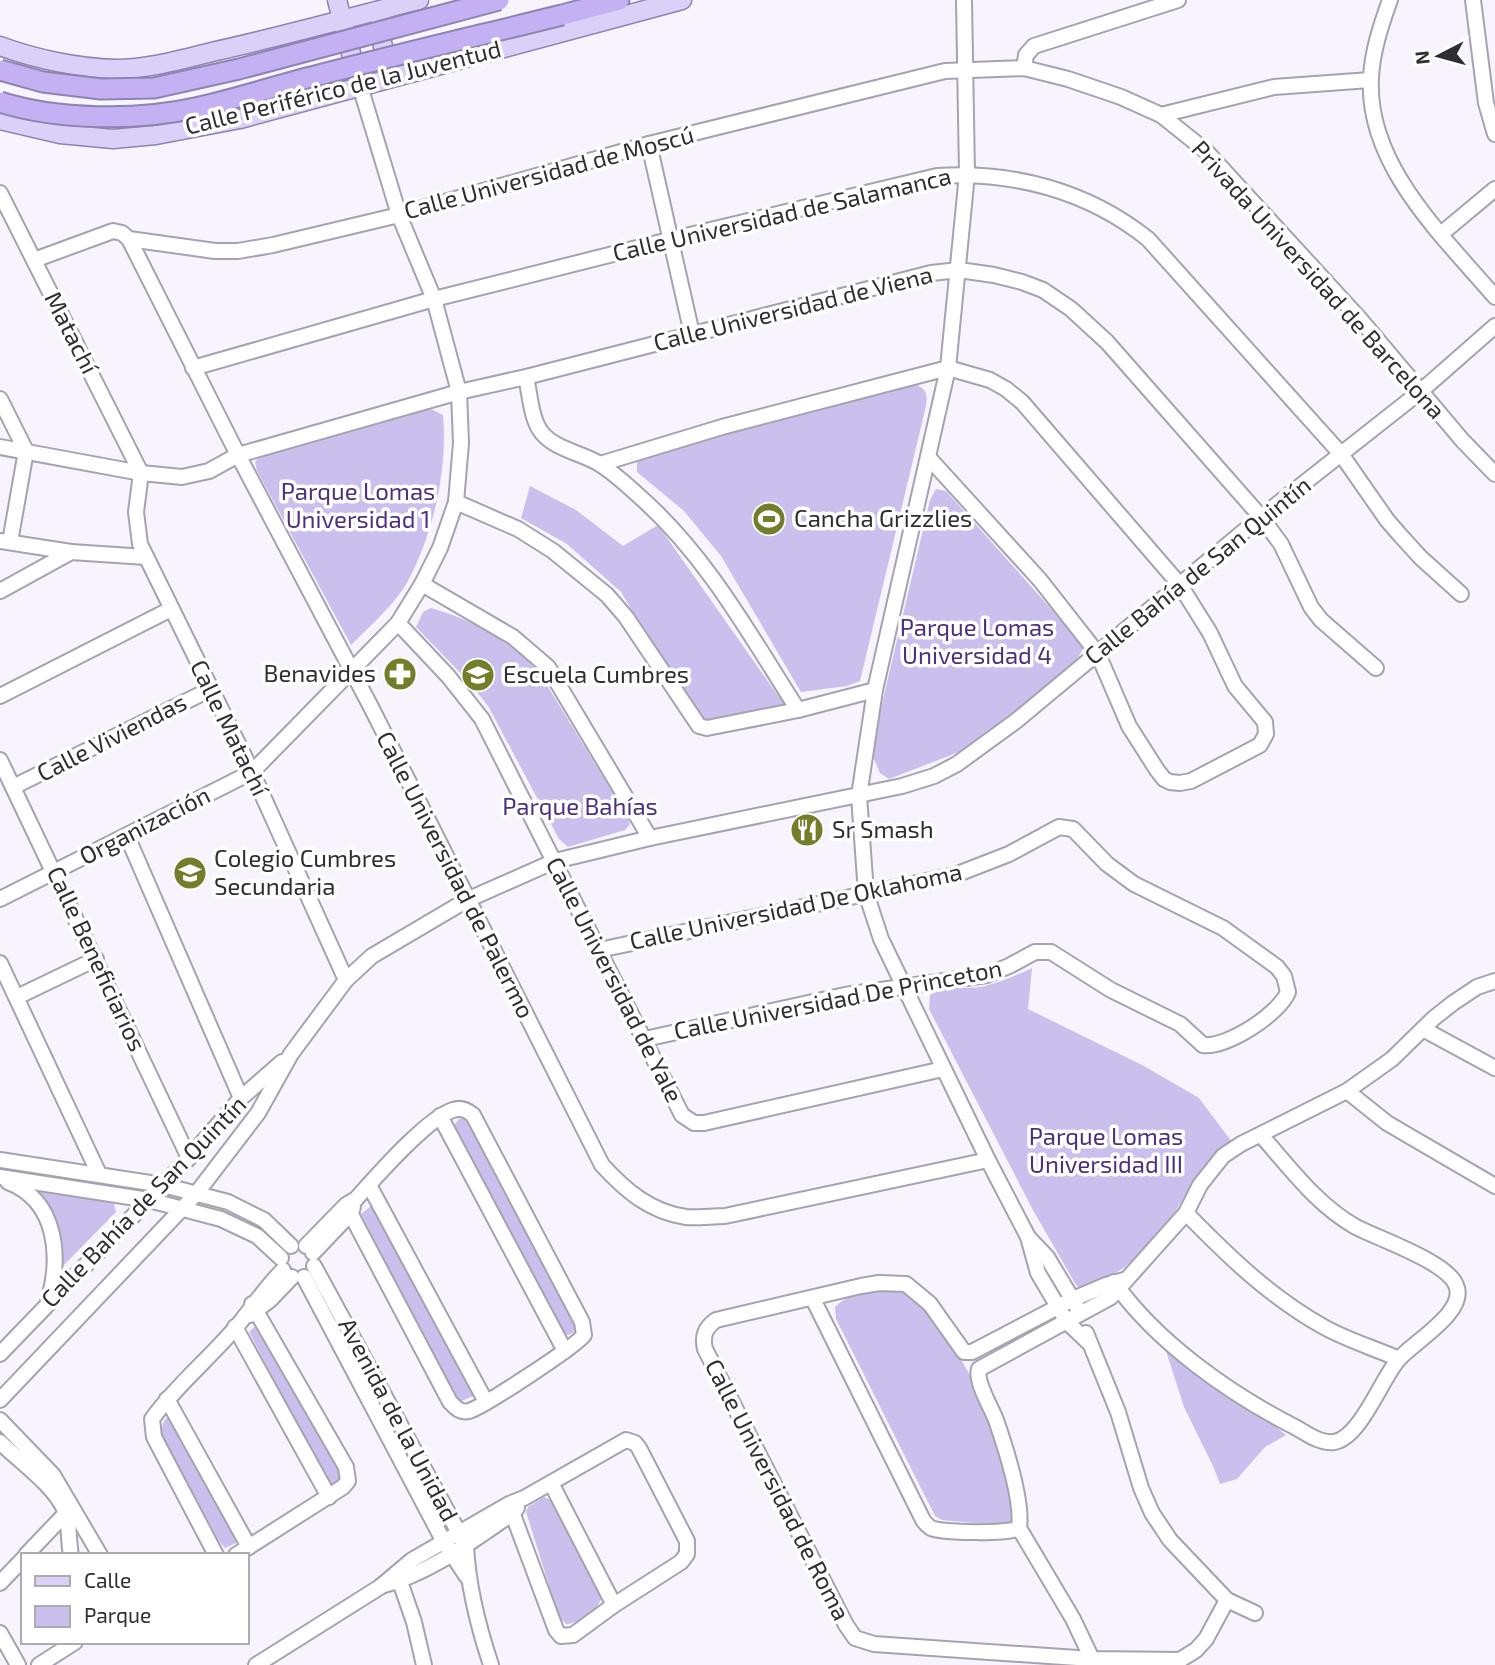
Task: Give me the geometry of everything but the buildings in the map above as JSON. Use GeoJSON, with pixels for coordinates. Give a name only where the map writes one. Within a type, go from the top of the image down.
{"type":"FeatureCollection","features":[{"type":"Feature","properties":{"kind":"highway"},"geometry":{"type":"LineString","coordinates":[[0,70],[43,82],[101,89],[154,88],[239,69],[499,0]]}},
{"type":"Feature","properties":{"kind":"highway"},"geometry":{"type":"LineString","coordinates":[[0,102],[19,108],[86,117],[131,116],[193,109],[317,75],[618,0]]}},
{"type":"Feature","properties":{"kind":"main road"},"geometry":{"type":"LineString","coordinates":[[337,0],[360,86]]}},
{"type":"Feature","properties":{"kind":"main road"},"geometry":{"type":"LineString","coordinates":[[0,47],[25,56],[115,69],[153,65],[276,38],[419,0]]}},
{"type":"Feature","properties":{"kind":"main road","name":"Calle Periférico de la Juventud"},"geometry":{"type":"LineString","coordinates":[[0,120],[61,134],[113,139],[168,133],[240,118],[682,0]]}},
{"type":"Feature","properties":{"kind":"main road"},"geometry":{"type":"LineString","coordinates":[[387,8],[382,17],[381,37],[389,62],[394,70],[402,74]]}},
{"type":"Feature","properties":{"kind":"main road"},"geometry":{"type":"LineString","coordinates":[[276,38],[291,64],[294,84],[290,104]]}},
{"type":"Feature","properties":{"kind":"street"},"geometry":{"type":"LineString","coordinates":[[964,0],[967,174],[948,368],[875,690],[859,796],[866,893],[881,939],[1028,1237],[1036,1268],[1067,1322],[1088,1342]]}},
{"type":"Feature","properties":{"kind":"street"},"geometry":{"type":"LineString","coordinates":[[1024,68],[1026,55],[1034,46],[1178,0]]}},
{"type":"Feature","properties":{"kind":"street"},"geometry":{"type":"LineString","coordinates":[[1390,0],[1373,58],[1370,80],[1375,117],[1383,146],[1394,172],[1412,200],[1495,297]]}},
{"type":"Feature","properties":{"kind":"street"},"geometry":{"type":"LineString","coordinates":[[1473,0],[1486,103],[1495,134]]}},
{"type":"Feature","properties":{"kind":"street","name":"Privada Universidad de Barcelona"},"geometry":{"type":"LineString","coordinates":[[966,69],[1024,68],[1111,93],[1161,115],[1206,151],[1360,319],[1462,440],[1495,474]]}},
{"type":"Feature","properties":{"kind":"street","name":"Calle Universidad de Moscú"},"geometry":{"type":"LineString","coordinates":[[129,239],[215,251],[238,251],[273,245],[399,215],[649,144],[966,69]]}},
{"type":"Feature","properties":{"kind":"street"},"geometry":{"type":"LineString","coordinates":[[1161,115],[1274,87],[1370,80]]}},
{"type":"Feature","properties":{"kind":"street","name":"Organización"},"geometry":{"type":"LineString","coordinates":[[0,899],[252,772],[398,623],[440,548],[456,502],[461,443],[459,392],[434,299],[399,215],[360,86]]}},
{"type":"Feature","properties":{"kind":"street"},"geometry":{"type":"LineString","coordinates":[[649,144],[692,334]]}},
{"type":"Feature","properties":{"kind":"street","name":"Calle Universidad de Salamanca"},"geometry":{"type":"LineString","coordinates":[[194,368],[434,299],[937,176],[967,174],[1029,181],[1076,196],[1124,219],[1158,249],[1341,454],[1393,528],[1461,594]]}},
{"type":"Feature","properties":{"kind":"street"},"geometry":{"type":"LineString","coordinates":[[1441,234],[1495,189]]}},
{"type":"Feature","properties":{"kind":"street","name":"Matachí"},"geometry":{"type":"LineString","coordinates":[[0,193],[141,472]]}},
{"type":"Feature","properties":{"kind":"street"},"geometry":{"type":"LineString","coordinates":[[34,260],[113,231],[122,233],[129,239]]}},
{"type":"Feature","properties":{"kind":"street","name":"Calle Universidad de Palermo"},"geometry":{"type":"LineString","coordinates":[[129,239],[238,455],[351,669],[601,1165],[623,1188],[639,1199],[686,1217],[725,1216],[988,1160]]}},
{"type":"Feature","properties":{"kind":"street","name":"Calle Universidad de Viena"},"geometry":{"type":"LineString","coordinates":[[0,447],[141,472],[194,476],[238,455],[459,392],[905,279],[958,270],[994,275],[1044,290],[1071,309],[1107,342],[1261,517],[1281,544],[1311,607],[1321,620],[1376,668]]}},
{"type":"Feature","properties":{"kind":"street","name":"Calle Bahía de San Quintín"},"geometry":{"type":"LineString","coordinates":[[0,1400],[196,1194],[258,1113],[291,1054],[346,980],[382,950],[467,900],[555,861],[650,838],[902,786],[934,776],[957,764],[1016,721],[1261,517],[1421,391],[1495,326]]}},
{"type":"Feature","properties":{"kind":"street"},"geometry":{"type":"LineString","coordinates":[[600,464],[722,427],[948,368],[990,380],[1006,388],[1022,402],[1180,584],[1210,633],[1235,685],[1261,715],[1266,734],[1260,745],[1191,781],[1180,783],[1164,779],[1129,726],[1098,654],[1040,580],[929,458]]}},
{"type":"Feature","properties":{"kind":"street"},"geometry":{"type":"LineString","coordinates":[[526,377],[537,424],[545,436],[600,464],[648,505],[701,561],[797,710]]}},
{"type":"Feature","properties":{"kind":"street"},"geometry":{"type":"LineString","coordinates":[[0,399],[26,451],[5,542],[71,552],[146,557]]}},
{"type":"Feature","properties":{"kind":"street","name":"Calle Matachí"},"geometry":{"type":"LineString","coordinates":[[141,472],[137,530],[146,557],[252,772],[346,980]]}},
{"type":"Feature","properties":{"kind":"street"},"geometry":{"type":"LineString","coordinates":[[456,502],[518,529],[553,551],[607,595],[626,617],[696,724],[707,728],[797,710],[875,690]]}},
{"type":"Feature","properties":{"kind":"street"},"geometry":{"type":"LineString","coordinates":[[0,591],[71,552]]}},
{"type":"Feature","properties":{"kind":"street"},"geometry":{"type":"LineString","coordinates":[[422,584],[513,637],[548,667],[650,838]]}},
{"type":"Feature","properties":{"kind":"street"},"geometry":{"type":"LineString","coordinates":[[0,696],[171,609]]}},
{"type":"Feature","properties":{"kind":"street","name":"Calle Universidad de Yale"},"geometry":{"type":"LineString","coordinates":[[398,623],[448,676],[482,719],[682,1115],[694,1123],[704,1123],[943,1069]]}},
{"type":"Feature","properties":{"kind":"street","name":"Calle Viviendas"},"geometry":{"type":"LineString","coordinates":[[13,788],[211,689]]}},
{"type":"Feature","properties":{"kind":"street","name":"Calle Beneficiarios"},"geometry":{"type":"LineString","coordinates":[[0,760],[189,1158]]}},
{"type":"Feature","properties":{"kind":"street","name":"Calle Universidad De Oklahoma"},"geometry":{"type":"LineString","coordinates":[[599,950],[956,875],[1009,854],[1059,827],[1068,827]]}},
{"type":"Feature","properties":{"kind":"street","name":"Calle Universidad De Princeton"},"geometry":{"type":"LineString","coordinates":[[645,1039],[845,995],[987,975],[1035,952],[1051,952],[1111,990],[1189,1030],[1203,1045],[1231,1038],[1284,1002],[1288,992],[1286,982],[1277,967],[1223,929],[1134,884],[1107,863],[1078,832],[1068,827]]}},
{"type":"Feature","properties":{"kind":"street"},"geometry":{"type":"LineString","coordinates":[[127,836],[241,1098]]}},
{"type":"Feature","properties":{"kind":"street"},"geometry":{"type":"LineString","coordinates":[[17,998],[96,960]]}},
{"type":"Feature","properties":{"kind":"street"},"geometry":{"type":"LineString","coordinates":[[0,963],[99,1174]]}},
{"type":"Feature","properties":{"kind":"street"},"geometry":{"type":"LineString","coordinates":[[1092,1659],[1073,1619],[1019,1528],[1020,1511],[1005,1448],[978,1378],[979,1368],[1081,1315],[1119,1284],[1186,1213],[1200,1185],[1223,1156],[1241,1144],[1347,1091],[1392,1059],[1452,1003],[1476,987],[1495,981]]}},
{"type":"Feature","properties":{"kind":"street"},"geometry":{"type":"LineString","coordinates":[[1423,1029],[1495,1068]]}},
{"type":"Feature","properties":{"kind":"street","name":"Calle Bahía de San Quintín"},"geometry":{"type":"LineString","coordinates":[[2,1347],[149,1200],[241,1098],[291,1054]]}},
{"type":"Feature","properties":{"kind":"street"},"geometry":{"type":"LineString","coordinates":[[1347,1091],[1387,1123],[1495,1186]]}},
{"type":"Feature","properties":{"kind":"street"},"geometry":{"type":"LineString","coordinates":[[215,1553],[152,1432],[152,1419],[167,1399],[369,1185],[440,1116],[455,1109],[463,1109],[473,1115],[584,1327],[581,1339],[486,1402],[468,1411],[457,1410],[450,1402],[351,1206]]}},
{"type":"Feature","properties":{"kind":"street"},"geometry":{"type":"LineString","coordinates":[[440,1116],[565,1351]]}},
{"type":"Feature","properties":{"kind":"street"},"geometry":{"type":"LineString","coordinates":[[1119,1284],[1150,1325],[1210,1374],[1274,1416],[1323,1442],[1343,1439],[1354,1429],[1399,1359],[1454,1307],[1458,1295],[1453,1279],[1425,1258],[1355,1226],[1332,1212],[1261,1135]]}},
{"type":"Feature","properties":{"kind":"street","name":"Avenida de la Unidad"},"geometry":{"type":"LineString","coordinates":[[0,1160],[163,1185],[228,1202],[264,1220],[306,1253],[463,1540],[480,1632],[491,1665]]}},
{"type":"Feature","properties":{"kind":"street"},"geometry":{"type":"LineString","coordinates":[[0,1178],[17,1186],[36,1201],[49,1222],[56,1252],[55,1277],[48,1303]]}},
{"type":"Feature","properties":{"kind":"street","name":"Avenida de la Unidad"},"geometry":{"type":"LineString","coordinates":[[0,1178],[149,1200],[221,1219],[257,1236],[290,1271],[447,1548],[468,1578]]}},
{"type":"Feature","properties":{"kind":"street"},"geometry":{"type":"LineString","coordinates":[[369,1185],[486,1402]]}},
{"type":"Feature","properties":{"kind":"street"},"geometry":{"type":"LineString","coordinates":[[1186,1213],[1246,1273],[1291,1308],[1326,1328],[1399,1359]]}},
{"type":"Feature","properties":{"kind":"street"},"geometry":{"type":"LineString","coordinates":[[1028,1237],[1047,1257],[1081,1315],[1088,1342],[1113,1400],[1141,1488],[1152,1513],[1170,1540],[1227,1600],[1255,1613]]}},
{"type":"Feature","properties":{"kind":"street"},"geometry":{"type":"LineString","coordinates":[[290,1271],[306,1253]]}},
{"type":"Feature","properties":{"kind":"street"},"geometry":{"type":"LineString","coordinates":[[1019,1528],[1000,1533],[935,1529],[923,1520],[813,1299],[879,1283],[906,1284],[930,1304],[964,1352],[974,1351],[1073,1299],[1119,1284]]}},
{"type":"Feature","properties":{"kind":"street","name":"Calle Universidad de Roma"},"geometry":{"type":"LineString","coordinates":[[813,1299],[716,1320],[706,1329],[703,1342],[855,1638],[874,1644],[1092,1659],[1180,1660],[1196,1650],[1206,1639],[1227,1600]]}},
{"type":"Feature","properties":{"kind":"street"},"geometry":{"type":"LineString","coordinates":[[239,1553],[346,1485],[348,1476],[346,1467],[254,1308]]}},
{"type":"Feature","properties":{"kind":"street"},"geometry":{"type":"LineString","coordinates":[[239,1323],[329,1497]]}},
{"type":"Feature","properties":{"kind":"street"},"geometry":{"type":"LineString","coordinates":[[167,1399],[248,1547]]}},
{"type":"Feature","properties":{"kind":"street"},"geometry":{"type":"LineString","coordinates":[[0,1420],[45,1465],[69,1509],[99,1553]]}},
{"type":"Feature","properties":{"kind":"street"},"geometry":{"type":"LineString","coordinates":[[256,1665],[619,1442],[631,1441],[639,1448],[687,1541],[685,1559],[573,1635],[565,1637],[558,1634],[511,1509]]}},
{"type":"Feature","properties":{"kind":"street"},"geometry":{"type":"LineString","coordinates":[[0,1442],[69,1509],[71,1553]]}},
{"type":"Feature","properties":{"kind":"street"},"geometry":{"type":"LineString","coordinates":[[411,1481],[426,1472]]}},
{"type":"Feature","properties":{"kind":"street"},"geometry":{"type":"LineString","coordinates":[[551,1483],[614,1605]]}},
{"type":"Feature","properties":{"kind":"street"},"geometry":{"type":"LineString","coordinates":[[28,1553],[69,1509]]}},
{"type":"Feature","properties":{"kind":"street"},"geometry":{"type":"LineString","coordinates":[[0,1583],[21,1561]]}},
{"type":"Feature","properties":{"kind":"street"},"geometry":{"type":"LineString","coordinates":[[399,1576],[424,1665]]}},
{"type":"Feature","properties":{"kind":"street"},"geometry":{"type":"LineString","coordinates":[[0,1633],[18,1665]]}},
{"type":"Feature","properties":{"kind":"street"},"geometry":{"type":"LineString","coordinates":[[39,1665],[72,1644]]}},
{"type":"Feature","properties":{"kind":"green space"},"geometry":{"type":"Polygon","coordinates":[[[915,384],[925,392],[926,406],[860,681],[847,686],[801,692],[721,556],[684,511],[637,472],[637,461],[643,456],[915,384]]]}},
{"type":"Feature","properties":{"kind":"green space","name":"Parque Lomas Universidad 1"},"geometry":{"type":"Polygon","coordinates":[[[431,409],[443,415],[444,436],[441,480],[431,525],[405,586],[380,617],[351,645],[257,471],[255,462],[258,458],[431,409]]]}},
{"type":"Feature","properties":{"kind":"green space"},"geometry":{"type":"Polygon","coordinates":[[[530,486],[576,510],[623,546],[658,525],[786,707],[709,722],[696,717],[621,592],[567,544],[521,518],[530,486]]]}},
{"type":"Feature","properties":{"kind":"green space","name":"Parque Lomas Universidad 4"},"geometry":{"type":"Polygon","coordinates":[[[936,489],[946,491],[1077,638],[1083,649],[1077,659],[980,740],[959,752],[889,779],[880,773],[873,757],[881,708],[930,500],[936,489]]]}},
{"type":"Feature","properties":{"kind":"green space","name":"Parque Bahías"},"geometry":{"type":"Polygon","coordinates":[[[431,608],[489,632],[515,650],[539,672],[627,816],[630,824],[625,830],[568,847],[559,839],[488,706],[469,682],[416,627],[423,612],[431,608]]]}},
{"type":"Feature","properties":{"kind":"green space","name":"Parque Lomas Universidad III"},"geometry":{"type":"Polygon","coordinates":[[[1032,968],[1028,1009],[1144,1066],[1199,1098],[1232,1142],[1208,1161],[1158,1238],[1125,1267],[1098,1284],[1082,1290],[1076,1285],[1034,1212],[929,1009],[930,995],[936,992],[985,986],[1032,968]]]}},
{"type":"Feature","properties":{"kind":"green space"},"geometry":{"type":"Polygon","coordinates":[[[467,1117],[581,1329],[565,1334],[454,1125],[459,1119],[467,1117]]]}},
{"type":"Feature","properties":{"kind":"green space"},"geometry":{"type":"Polygon","coordinates":[[[32,1188],[107,1199],[114,1204],[116,1212],[62,1267],[56,1224],[47,1205],[32,1188]]]}},
{"type":"Feature","properties":{"kind":"green space"},"geometry":{"type":"Polygon","coordinates":[[[375,1205],[473,1389],[473,1396],[462,1401],[457,1398],[361,1214],[375,1205]]]}},
{"type":"Feature","properties":{"kind":"green space"},"geometry":{"type":"Polygon","coordinates":[[[903,1286],[913,1292],[951,1345],[982,1399],[996,1437],[1016,1516],[1006,1526],[942,1520],[935,1516],[836,1319],[835,1307],[849,1298],[903,1286]]]}},
{"type":"Feature","properties":{"kind":"green space"},"geometry":{"type":"Polygon","coordinates":[[[259,1323],[342,1473],[340,1480],[332,1484],[327,1481],[249,1332],[259,1323]]]}},
{"type":"Feature","properties":{"kind":"green space"},"geometry":{"type":"Polygon","coordinates":[[[1166,1351],[1225,1396],[1260,1414],[1286,1435],[1265,1447],[1237,1479],[1220,1484],[1184,1407],[1166,1351]]]}},
{"type":"Feature","properties":{"kind":"green space"},"geometry":{"type":"Polygon","coordinates":[[[170,1416],[236,1536],[236,1543],[225,1548],[219,1541],[161,1433],[164,1421],[170,1416]]]}},
{"type":"Feature","properties":{"kind":"green space"},"geometry":{"type":"Polygon","coordinates":[[[544,1497],[551,1500],[603,1594],[594,1611],[584,1619],[572,1623],[566,1624],[559,1617],[526,1512],[528,1507],[544,1497]]]}},
{"type":"Feature","properties":{"kind":"place","name":"Cancha Grizzlies"},"geometry":{"type":"Point","coordinates":[769,519]}},
{"type":"Feature","properties":{"kind":"place","name":"Benavides"},"geometry":{"type":"Point","coordinates":[400,674]}},
{"type":"Feature","properties":{"kind":"place","name":"Escuela Cumbres"},"geometry":{"type":"Point","coordinates":[478,675]}},
{"type":"Feature","properties":{"kind":"place","name":"Sr Smash"},"geometry":{"type":"Point","coordinates":[807,830]}},
{"type":"Feature","properties":{"kind":"place","name":"Colegio Cumbres Secundaria"},"geometry":{"type":"Point","coordinates":[190,873]}}]}
